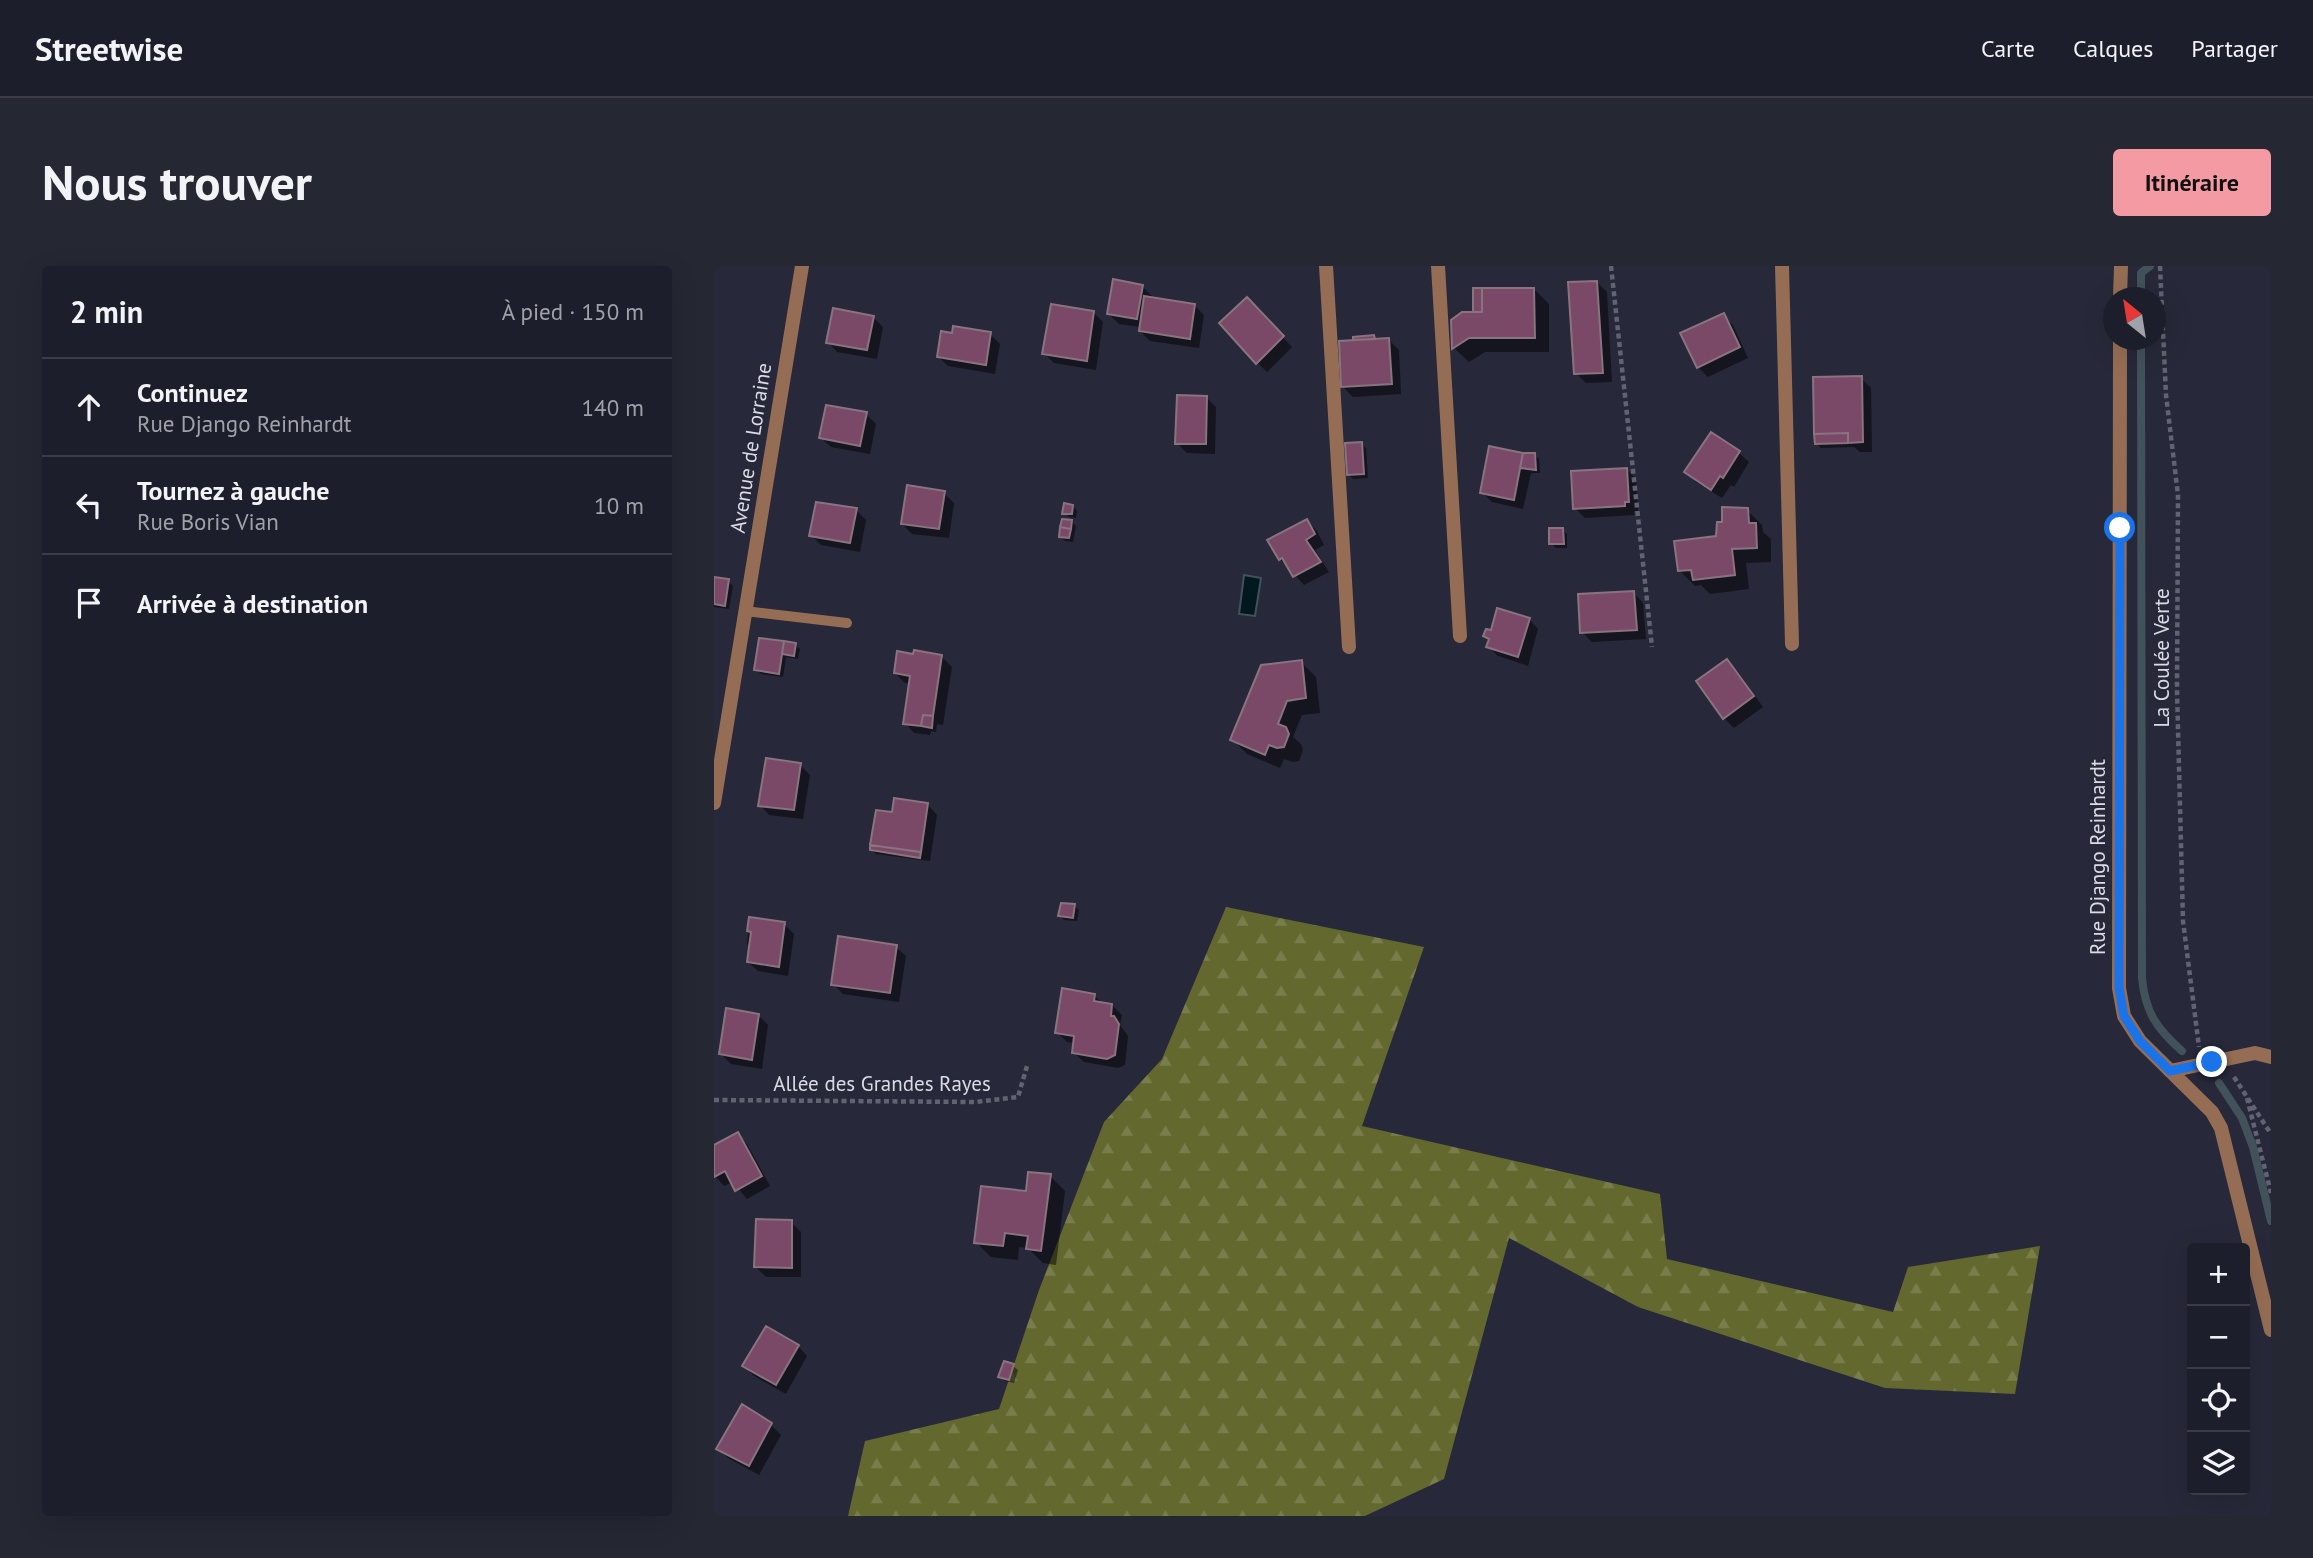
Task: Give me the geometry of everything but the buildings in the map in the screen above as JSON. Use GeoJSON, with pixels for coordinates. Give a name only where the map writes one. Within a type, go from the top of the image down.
{"type":"FeatureCollection","features":[{"type":"Feature","properties":{"kind":"street","name":"Avenue de Lorraine"},"geometry":{"type":"LineString","coordinates":[[714,803],[802,266]]}},
{"type":"Feature","properties":{"kind":"street"},"geometry":{"type":"LineString","coordinates":[[1326,266],[1349,648]]}},
{"type":"Feature","properties":{"kind":"street"},"geometry":{"type":"LineString","coordinates":[[1438,266],[1460,636]]}},
{"type":"Feature","properties":{"kind":"street"},"geometry":{"type":"LineString","coordinates":[[1782,266],[1792,644]]}},
{"type":"Feature","properties":{"kind":"street"},"geometry":{"type":"LineString","coordinates":[[2120,266],[2120,287]]}},
{"type":"Feature","properties":{"kind":"street","name":"Rue Django Reinhardt"},"geometry":{"type":"LineString","coordinates":[[2120,350],[2119,988],[2124,1016],[2140,1041],[2212,1112],[2221,1128],[2271,1330]]}},
{"type":"Feature","properties":{"kind":"street"},"geometry":{"type":"LineString","coordinates":[[2170,1071],[2255,1054],[2271,1057]]}},
{"type":"Feature","properties":{"kind":"lane"},"geometry":{"type":"LineString","coordinates":[[745,611],[847,623]]}},
{"type":"Feature","properties":{"kind":"path"},"geometry":{"type":"LineString","coordinates":[[1611,266],[1652,647]]}},
{"type":"Feature","properties":{"kind":"path","name":"La Coulée Verte"},"geometry":{"type":"LineString","coordinates":[[2160,266],[2166,395],[2178,495],[2177,691],[2183,921],[2199,1050]]}},
{"type":"Feature","properties":{"kind":"path","name":"Allée des Grandes Rayes"},"geometry":{"type":"LineString","coordinates":[[714,1100],[975,1102],[1018,1097],[1027,1066]]}},
{"type":"Feature","properties":{"kind":"path"},"geometry":{"type":"LineString","coordinates":[[2271,1134],[2246,1094],[2271,1193]]}},
{"type":"Feature","properties":{"kind":"green space"},"geometry":{"type":"Polygon","coordinates":[[[1226,907],[1424,947],[1362,1126],[1660,1194],[1667,1259],[1893,1312],[1908,1267],[2040,1246],[2015,1394],[1885,1388],[1638,1307],[1509,1238],[1444,1479],[1365,1516],[848,1516],[865,1441],[999,1409],[1039,1290],[1104,1122],[1162,1059],[1226,907]]]}},
{"type":"Feature","properties":{"kind":"water"},"geometry":{"type":"Polygon","coordinates":[[[1244,575],[1261,578],[1255,616],[1239,614],[1244,575]]]}},
{"type":"Feature","properties":{"kind":"waterway"},"geometry":{"type":"LineString","coordinates":[[2141,287],[2141,273],[2150,266]]}},
{"type":"Feature","properties":{"kind":"waterway"},"geometry":{"type":"LineString","coordinates":[[2141,350],[2142,978],[2149,1010],[2166,1035],[2182,1051]]}},
{"type":"Feature","properties":{"kind":"waterway"},"geometry":{"type":"LineString","coordinates":[[2219,1083],[2242,1118],[2253,1147],[2271,1221]]}},
{"type":"Feature","properties":{"kind":"route"},"geometry":{"type":"LineString","coordinates":[[2120,528],[2119,988],[2124,1016],[2140,1041],[2170,1071],[2212,1062]]}}]}
